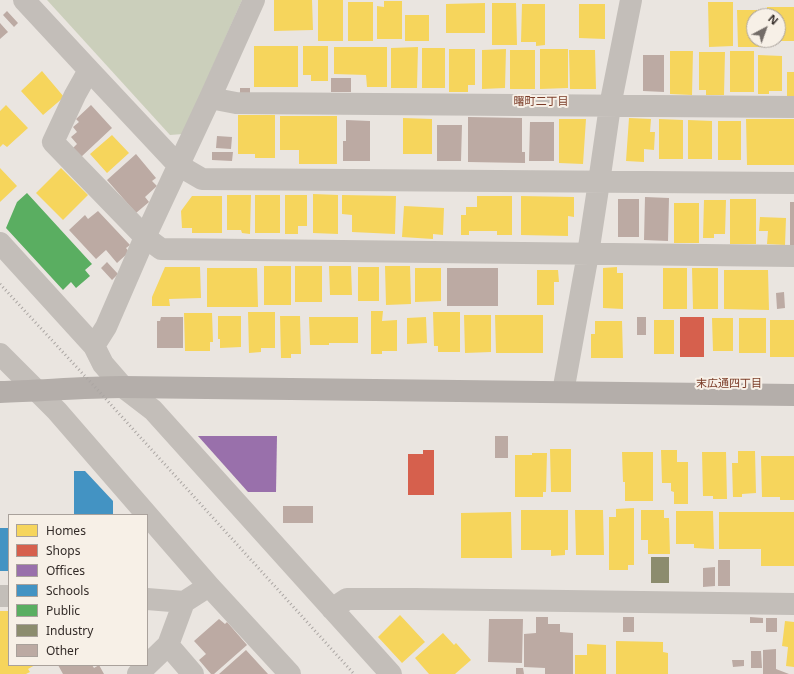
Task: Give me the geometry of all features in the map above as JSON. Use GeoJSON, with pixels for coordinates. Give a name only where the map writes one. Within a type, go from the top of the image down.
{"type":"FeatureCollection","features":[{"type":"Feature","properties":{"kind":"street"},"geometry":{"type":"LineString","coordinates":[[24,0],[178,165],[202,179],[794,183]]}},
{"type":"Feature","properties":{"kind":"street"},"geometry":{"type":"LineString","coordinates":[[94,346],[106,327],[145,237],[254,0]]}},
{"type":"Feature","properties":{"kind":"street"},"geometry":{"type":"LineString","coordinates":[[563,392],[588,254],[610,106],[631,0]]}},
{"type":"Feature","properties":{"kind":"street"},"geometry":{"type":"LineString","coordinates":[[89,70],[75,95],[53,142],[145,237],[160,250],[794,256]]}},
{"type":"Feature","properties":{"kind":"street"},"geometry":{"type":"LineString","coordinates":[[210,98],[236,103],[794,107]]}},
{"type":"Feature","properties":{"kind":"street"},"geometry":{"type":"LineString","coordinates":[[0,243],[94,346],[103,364],[123,386],[153,410],[391,674]]}},
{"type":"Feature","properties":{"kind":"street"},"geometry":{"type":"LineString","coordinates":[[0,354],[58,411],[147,514]]}},
{"type":"Feature","properties":{"kind":"street"},"geometry":{"type":"LineString","coordinates":[[0,392],[123,386],[794,395]]}},
{"type":"Feature","properties":{"kind":"street"},"geometry":{"type":"LineString","coordinates":[[148,515],[209,586],[290,674]]}},
{"type":"Feature","properties":{"kind":"street"},"geometry":{"type":"LineString","coordinates":[[148,664],[168,645],[184,602],[209,586]]}},
{"type":"Feature","properties":{"kind":"street"},"geometry":{"type":"LineString","coordinates":[[148,599],[184,602]]}},
{"type":"Feature","properties":{"kind":"street"},"geometry":{"type":"LineString","coordinates":[[332,609],[347,599],[794,604]]}},
{"type":"Feature","properties":{"kind":"street"},"geometry":{"type":"LineString","coordinates":[[168,645],[193,674]]}},
{"type":"Feature","properties":{"kind":"street"},"geometry":{"type":"LineString","coordinates":[[138,674],[146,666]]}},
{"type":"Feature","properties":{"kind":"green space"},"geometry":{"type":"Polygon","coordinates":[[[47,0],[242,0],[183,134],[170,135],[47,0]]]}},
{"type":"Feature","properties":{"kind":"building: Homes"},"geometry":{"type":"Polygon","coordinates":[[[274,0],[312,0],[313,30],[274,31],[274,0]]]}},
{"type":"Feature","properties":{"kind":"building: Homes"},"geometry":{"type":"Polygon","coordinates":[[[318,0],[343,0],[343,41],[318,41],[318,0]]]}},
{"type":"Feature","properties":{"kind":"building: Homes"},"geometry":{"type":"Polygon","coordinates":[[[384,1],[402,1],[402,39],[377,39],[377,6],[384,7],[384,1]]]}},
{"type":"Feature","properties":{"kind":"building: Homes"},"geometry":{"type":"Polygon","coordinates":[[[348,2],[373,2],[373,41],[348,41],[348,2]]]}},
{"type":"Feature","properties":{"kind":"building: Homes"},"geometry":{"type":"Polygon","coordinates":[[[708,2],[733,2],[733,46],[709,47],[708,2]]]}},
{"type":"Feature","properties":{"kind":"building: Homes"},"geometry":{"type":"Polygon","coordinates":[[[485,3],[485,33],[446,33],[446,4],[485,3]]]}},
{"type":"Feature","properties":{"kind":"building: Homes"},"geometry":{"type":"Polygon","coordinates":[[[492,3],[516,3],[517,45],[492,45],[492,3]]]}},
{"type":"Feature","properties":{"kind":"building: Homes"},"geometry":{"type":"Polygon","coordinates":[[[522,4],[545,4],[545,45],[536,46],[536,42],[521,42],[522,4]]]}},
{"type":"Feature","properties":{"kind":"building: Homes"},"geometry":{"type":"Polygon","coordinates":[[[579,4],[605,4],[605,39],[579,38],[579,4]]]}},
{"type":"Feature","properties":{"kind":"building: Homes"},"geometry":{"type":"Polygon","coordinates":[[[794,7],[794,41],[786,41],[786,8],[767,8],[794,7]]]}},
{"type":"Feature","properties":{"kind":"building: Homes"},"geometry":{"type":"Polygon","coordinates":[[[737,10],[746,10],[746,47],[738,47],[737,10]]]}},
{"type":"Feature","properties":{"kind":"building: Homes"},"geometry":{"type":"Polygon","coordinates":[[[405,15],[429,15],[429,41],[405,41],[405,15]]]}},
{"type":"Feature","properties":{"kind":"building: Homes"},"geometry":{"type":"Polygon","coordinates":[[[254,46],[298,46],[298,87],[254,87],[254,46]]]}},
{"type":"Feature","properties":{"kind":"building: Homes"},"geometry":{"type":"Polygon","coordinates":[[[303,46],[328,46],[328,81],[311,81],[311,75],[303,75],[303,46]]]}},
{"type":"Feature","properties":{"kind":"building: Homes"},"geometry":{"type":"Polygon","coordinates":[[[334,47],[387,47],[387,87],[367,87],[366,75],[334,74],[334,47]]]}},
{"type":"Feature","properties":{"kind":"building: Homes"},"geometry":{"type":"Polygon","coordinates":[[[418,47],[417,88],[391,88],[391,48],[418,47]]]}},
{"type":"Feature","properties":{"kind":"building: Homes"},"geometry":{"type":"Polygon","coordinates":[[[422,48],[445,48],[445,88],[422,88],[422,48]]]}},
{"type":"Feature","properties":{"kind":"building: Homes"},"geometry":{"type":"Polygon","coordinates":[[[449,49],[475,49],[475,85],[468,85],[468,92],[449,92],[449,49]]]}},
{"type":"Feature","properties":{"kind":"building: Homes"},"geometry":{"type":"Polygon","coordinates":[[[506,49],[505,88],[482,89],[482,50],[506,49]]]}},
{"type":"Feature","properties":{"kind":"building: Homes"},"geometry":{"type":"Polygon","coordinates":[[[540,49],[568,49],[568,88],[540,89],[540,49]]]}},
{"type":"Feature","properties":{"kind":"building: Homes"},"geometry":{"type":"Polygon","coordinates":[[[510,50],[535,50],[535,89],[510,89],[510,50]]]}},
{"type":"Feature","properties":{"kind":"building: Homes"},"geometry":{"type":"Polygon","coordinates":[[[569,50],[595,50],[596,89],[570,89],[569,50]]]}},
{"type":"Feature","properties":{"kind":"building: Homes"},"geometry":{"type":"Polygon","coordinates":[[[670,51],[693,51],[692,95],[670,94],[670,51]]]}},
{"type":"Feature","properties":{"kind":"building: Homes"},"geometry":{"type":"Polygon","coordinates":[[[730,51],[754,51],[754,92],[730,92],[730,51]]]}},
{"type":"Feature","properties":{"kind":"building: Homes"},"geometry":{"type":"Polygon","coordinates":[[[699,52],[725,52],[724,95],[706,95],[706,90],[699,90],[699,52]]]}},
{"type":"Feature","properties":{"kind":"building: Homes"},"geometry":{"type":"Polygon","coordinates":[[[758,55],[782,56],[782,91],[769,91],[769,94],[758,94],[758,55]]]}},
{"type":"Feature","properties":{"kind":"building: Homes"},"geometry":{"type":"Polygon","coordinates":[[[42,71],[64,97],[43,115],[21,91],[42,71]]]}},
{"type":"Feature","properties":{"kind":"building: Homes"},"geometry":{"type":"Polygon","coordinates":[[[787,72],[794,72],[794,96],[787,96],[787,72]]]}},
{"type":"Feature","properties":{"kind":"building: Homes"},"geometry":{"type":"Polygon","coordinates":[[[6,105],[28,128],[7,147],[3,144],[0,147],[0,111],[6,105]]]}},
{"type":"Feature","properties":{"kind":"building: Homes"},"geometry":{"type":"Polygon","coordinates":[[[238,115],[275,115],[275,158],[255,158],[255,154],[238,154],[238,115]]]}},
{"type":"Feature","properties":{"kind":"building: Homes"},"geometry":{"type":"Polygon","coordinates":[[[280,116],[337,116],[337,164],[299,164],[299,150],[280,150],[280,116]]]}},
{"type":"Feature","properties":{"kind":"building: Homes"},"geometry":{"type":"Polygon","coordinates":[[[403,118],[432,119],[432,154],[403,154],[403,118]]]}},
{"type":"Feature","properties":{"kind":"building: Homes"},"geometry":{"type":"Polygon","coordinates":[[[629,118],[651,119],[650,132],[655,132],[654,150],[644,149],[644,162],[626,161],[629,118]]]}},
{"type":"Feature","properties":{"kind":"building: Homes"},"geometry":{"type":"Polygon","coordinates":[[[559,119],[586,119],[583,164],[559,163],[559,119]]]}},
{"type":"Feature","properties":{"kind":"building: Homes"},"geometry":{"type":"Polygon","coordinates":[[[659,119],[683,120],[683,159],[659,159],[659,119]]]}},
{"type":"Feature","properties":{"kind":"building: Homes"},"geometry":{"type":"Polygon","coordinates":[[[746,119],[794,119],[794,165],[747,165],[746,119]]]}},
{"type":"Feature","properties":{"kind":"building: Homes"},"geometry":{"type":"Polygon","coordinates":[[[688,120],[712,121],[712,159],[688,159],[688,120]]]}},
{"type":"Feature","properties":{"kind":"building: Homes"},"geometry":{"type":"Polygon","coordinates":[[[718,121],[741,121],[741,160],[718,160],[718,121]]]}},
{"type":"Feature","properties":{"kind":"building: Homes"},"geometry":{"type":"Polygon","coordinates":[[[112,135],[129,153],[107,173],[90,154],[112,135]]]}},
{"type":"Feature","properties":{"kind":"building: Homes"},"geometry":{"type":"Polygon","coordinates":[[[0,168],[17,186],[0,202],[0,168]]]}},
{"type":"Feature","properties":{"kind":"building: Homes"},"geometry":{"type":"Polygon","coordinates":[[[61,168],[88,195],[63,220],[36,193],[61,168]]]}},
{"type":"Feature","properties":{"kind":"building: Homes"},"geometry":{"type":"Polygon","coordinates":[[[313,194],[338,195],[338,234],[313,233],[313,194]]]}},
{"type":"Feature","properties":{"kind":"building: Homes"},"geometry":{"type":"Polygon","coordinates":[[[227,195],[251,195],[250,234],[242,233],[241,230],[227,230],[227,195]]]}},
{"type":"Feature","properties":{"kind":"building: Homes"},"geometry":{"type":"Polygon","coordinates":[[[255,195],[280,195],[280,233],[255,233],[255,195]]]}},
{"type":"Feature","properties":{"kind":"building: Homes"},"geometry":{"type":"Polygon","coordinates":[[[285,195],[307,195],[307,226],[298,226],[298,234],[285,234],[285,195]]]}},
{"type":"Feature","properties":{"kind":"building: Homes"},"geometry":{"type":"Polygon","coordinates":[[[342,195],[396,196],[395,234],[352,232],[352,215],[342,214],[342,195]]]}},
{"type":"Feature","properties":{"kind":"building: Homes"},"geometry":{"type":"Polygon","coordinates":[[[192,196],[222,196],[222,233],[192,233],[192,228],[182,228],[181,211],[192,196]]]}},
{"type":"Feature","properties":{"kind":"building: Homes"},"geometry":{"type":"Polygon","coordinates":[[[477,196],[512,196],[512,235],[497,235],[497,231],[469,231],[469,235],[461,235],[461,215],[466,215],[466,207],[477,207],[477,196]]]}},
{"type":"Feature","properties":{"kind":"building: Homes"},"geometry":{"type":"Polygon","coordinates":[[[521,196],[574,197],[574,217],[568,216],[568,236],[521,235],[521,196]]]}},
{"type":"Feature","properties":{"kind":"building: Homes"},"geometry":{"type":"Polygon","coordinates":[[[730,199],[756,199],[756,244],[730,244],[730,199]]]}},
{"type":"Feature","properties":{"kind":"building: Homes"},"geometry":{"type":"Polygon","coordinates":[[[704,200],[726,200],[725,234],[714,234],[714,238],[703,238],[704,200]]]}},
{"type":"Feature","properties":{"kind":"building: Homes"},"geometry":{"type":"Polygon","coordinates":[[[674,203],[699,203],[699,243],[674,243],[674,203]]]}},
{"type":"Feature","properties":{"kind":"building: Homes"},"geometry":{"type":"Polygon","coordinates":[[[404,206],[444,208],[443,235],[433,234],[433,239],[402,237],[404,206]]]}},
{"type":"Feature","properties":{"kind":"building: Homes"},"geometry":{"type":"Polygon","coordinates":[[[760,217],[786,218],[785,245],[767,244],[768,231],[759,231],[760,217]]]}},
{"type":"Feature","properties":{"kind":"building: Homes"},"geometry":{"type":"Polygon","coordinates":[[[264,266],[291,266],[291,305],[264,305],[264,266]]]}},
{"type":"Feature","properties":{"kind":"building: Homes"},"geometry":{"type":"Polygon","coordinates":[[[295,266],[322,266],[322,302],[295,302],[295,266]]]}},
{"type":"Feature","properties":{"kind":"building: Homes"},"geometry":{"type":"Polygon","coordinates":[[[329,266],[351,266],[352,295],[330,295],[329,266]]]}},
{"type":"Feature","properties":{"kind":"building: Homes"},"geometry":{"type":"Polygon","coordinates":[[[385,266],[410,266],[411,304],[386,305],[385,266]]]}},
{"type":"Feature","properties":{"kind":"building: Homes"},"geometry":{"type":"Polygon","coordinates":[[[165,267],[200,267],[201,298],[169,299],[170,306],[152,306],[152,297],[165,267]]]}},
{"type":"Feature","properties":{"kind":"building: Homes"},"geometry":{"type":"Polygon","coordinates":[[[358,267],[379,267],[379,301],[358,301],[358,267]]]}},
{"type":"Feature","properties":{"kind":"building: Homes"},"geometry":{"type":"Polygon","coordinates":[[[617,267],[617,273],[623,273],[623,309],[603,308],[603,268],[617,267]]]}},
{"type":"Feature","properties":{"kind":"building: Homes"},"geometry":{"type":"Polygon","coordinates":[[[207,268],[257,268],[258,307],[207,307],[207,268]]]}},
{"type":"Feature","properties":{"kind":"building: Homes"},"geometry":{"type":"Polygon","coordinates":[[[415,268],[441,268],[441,301],[415,302],[415,268]]]}},
{"type":"Feature","properties":{"kind":"building: Homes"},"geometry":{"type":"Polygon","coordinates":[[[663,268],[687,268],[687,309],[663,309],[663,268]]]}},
{"type":"Feature","properties":{"kind":"building: Homes"},"geometry":{"type":"Polygon","coordinates":[[[692,268],[718,268],[718,309],[693,309],[692,268]]]}},
{"type":"Feature","properties":{"kind":"building: Homes"},"geometry":{"type":"Polygon","coordinates":[[[537,270],[558,270],[559,282],[554,282],[554,305],[537,305],[537,270]]]}},
{"type":"Feature","properties":{"kind":"building: Homes"},"geometry":{"type":"Polygon","coordinates":[[[724,270],[768,270],[769,310],[724,309],[724,270]]]}},
{"type":"Feature","properties":{"kind":"building: Homes"},"geometry":{"type":"Polygon","coordinates":[[[371,311],[383,311],[382,321],[397,320],[397,351],[382,351],[382,354],[371,354],[371,311]]]}},
{"type":"Feature","properties":{"kind":"building: Homes"},"geometry":{"type":"Polygon","coordinates":[[[248,312],[275,312],[275,348],[261,348],[261,352],[249,353],[248,312]]]}},
{"type":"Feature","properties":{"kind":"building: Homes"},"geometry":{"type":"Polygon","coordinates":[[[433,312],[460,312],[460,352],[438,352],[438,346],[434,346],[433,312]]]}},
{"type":"Feature","properties":{"kind":"building: Homes"},"geometry":{"type":"Polygon","coordinates":[[[184,313],[212,313],[213,342],[210,342],[210,351],[185,351],[184,313]]]}},
{"type":"Feature","properties":{"kind":"building: Homes"},"geometry":{"type":"Polygon","coordinates":[[[464,315],[491,315],[491,352],[465,353],[464,315]]]}},
{"type":"Feature","properties":{"kind":"building: Homes"},"geometry":{"type":"Polygon","coordinates":[[[495,315],[543,315],[543,353],[496,353],[495,315]]]}},
{"type":"Feature","properties":{"kind":"building: Homes"},"geometry":{"type":"Polygon","coordinates":[[[218,316],[241,316],[241,347],[220,348],[220,339],[218,339],[218,316]]]}},
{"type":"Feature","properties":{"kind":"building: Homes"},"geometry":{"type":"Polygon","coordinates":[[[280,316],[300,316],[301,354],[291,354],[291,358],[281,358],[280,316]]]}},
{"type":"Feature","properties":{"kind":"building: Homes"},"geometry":{"type":"Polygon","coordinates":[[[309,317],[358,317],[358,343],[329,343],[329,345],[310,345],[309,317]]]}},
{"type":"Feature","properties":{"kind":"building: Homes"},"geometry":{"type":"Polygon","coordinates":[[[426,317],[427,343],[407,344],[407,318],[426,317]]]}},
{"type":"Feature","properties":{"kind":"building: Homes"},"geometry":{"type":"Polygon","coordinates":[[[712,318],[733,318],[733,351],[713,351],[712,318]]]}},
{"type":"Feature","properties":{"kind":"building: Homes"},"geometry":{"type":"Polygon","coordinates":[[[739,318],[766,318],[766,353],[739,353],[739,318]]]}},
{"type":"Feature","properties":{"kind":"building: Homes"},"geometry":{"type":"Polygon","coordinates":[[[654,320],[674,320],[674,354],[654,354],[654,320]]]}},
{"type":"Feature","properties":{"kind":"building: Homes"},"geometry":{"type":"Polygon","coordinates":[[[770,320],[794,320],[794,357],[770,357],[770,320]]]}},
{"type":"Feature","properties":{"kind":"building: Homes"},"geometry":{"type":"Polygon","coordinates":[[[595,321],[622,321],[623,358],[591,358],[591,334],[595,334],[595,321]]]}},
{"type":"Feature","properties":{"kind":"building: Homes"},"geometry":{"type":"Polygon","coordinates":[[[550,449],[571,449],[571,492],[551,492],[550,449]]]}},
{"type":"Feature","properties":{"kind":"building: Homes"},"geometry":{"type":"Polygon","coordinates":[[[661,450],[677,450],[677,462],[688,462],[688,504],[674,504],[674,492],[671,491],[671,483],[662,483],[661,450]]]}},
{"type":"Feature","properties":{"kind":"building: Homes"},"geometry":{"type":"Polygon","coordinates":[[[738,451],[755,451],[756,493],[742,494],[742,497],[733,497],[732,463],[738,463],[738,451]]]}},
{"type":"Feature","properties":{"kind":"building: Homes"},"geometry":{"type":"Polygon","coordinates":[[[622,452],[653,452],[653,501],[625,501],[622,452]]]}},
{"type":"Feature","properties":{"kind":"building: Homes"},"geometry":{"type":"Polygon","coordinates":[[[702,452],[726,452],[727,499],[713,499],[713,496],[703,496],[702,452]]]}},
{"type":"Feature","properties":{"kind":"building: Homes"},"geometry":{"type":"Polygon","coordinates":[[[532,453],[547,453],[546,492],[543,492],[543,497],[515,497],[515,455],[532,455],[532,453]]]}},
{"type":"Feature","properties":{"kind":"building: Homes"},"geometry":{"type":"Polygon","coordinates":[[[761,456],[794,456],[794,500],[780,500],[780,497],[762,497],[761,456]]]}},
{"type":"Feature","properties":{"kind":"building: Homes"},"geometry":{"type":"Polygon","coordinates":[[[634,508],[634,565],[628,565],[628,570],[609,570],[609,517],[616,517],[616,509],[634,508]]]}},
{"type":"Feature","properties":{"kind":"building: Homes"},"geometry":{"type":"Polygon","coordinates":[[[521,510],[568,510],[568,550],[565,550],[565,555],[551,556],[551,550],[521,550],[521,510]]]}},
{"type":"Feature","properties":{"kind":"building: Homes"},"geometry":{"type":"Polygon","coordinates":[[[575,510],[603,510],[604,555],[576,555],[575,510]]]}},
{"type":"Feature","properties":{"kind":"building: Homes"},"geometry":{"type":"Polygon","coordinates":[[[641,510],[664,510],[664,518],[669,518],[670,554],[648,554],[648,540],[641,540],[641,510]]]}},
{"type":"Feature","properties":{"kind":"building: Homes"},"geometry":{"type":"Polygon","coordinates":[[[676,511],[713,511],[714,549],[694,548],[694,544],[676,544],[676,511]]]}},
{"type":"Feature","properties":{"kind":"building: Homes"},"geometry":{"type":"Polygon","coordinates":[[[511,512],[512,558],[461,558],[461,513],[511,512]]]}},
{"type":"Feature","properties":{"kind":"building: Homes"},"geometry":{"type":"Polygon","coordinates":[[[719,512],[794,512],[794,566],[761,566],[761,549],[719,549],[719,512]]]}},
{"type":"Feature","properties":{"kind":"building: Homes"},"geometry":{"type":"Polygon","coordinates":[[[0,611],[8,611],[8,666],[33,666],[28,669],[30,672],[26,674],[0,674],[0,611]]]}},
{"type":"Feature","properties":{"kind":"building: Homes"},"geometry":{"type":"Polygon","coordinates":[[[400,615],[425,642],[402,663],[378,637],[400,615]]]}},
{"type":"Feature","properties":{"kind":"building: Homes"},"geometry":{"type":"Polygon","coordinates":[[[785,621],[794,622],[794,667],[786,666],[788,647],[782,646],[785,621]]]}},
{"type":"Feature","properties":{"kind":"building: Homes"},"geometry":{"type":"Polygon","coordinates":[[[443,633],[454,645],[456,643],[471,660],[455,674],[429,674],[415,658],[443,633]]]}},
{"type":"Feature","properties":{"kind":"building: Homes"},"geometry":{"type":"Polygon","coordinates":[[[616,641],[663,642],[663,652],[668,653],[668,674],[616,674],[616,641]]]}},
{"type":"Feature","properties":{"kind":"building: Homes"},"geometry":{"type":"Polygon","coordinates":[[[587,644],[606,645],[606,674],[575,674],[575,655],[587,655],[587,644]]]}},
{"type":"Feature","properties":{"kind":"building: Shops"},"geometry":{"type":"Polygon","coordinates":[[[680,317],[704,317],[704,357],[680,357],[680,317]]]}},
{"type":"Feature","properties":{"kind":"building: Shops"},"geometry":{"type":"Polygon","coordinates":[[[423,450],[434,450],[434,495],[408,495],[408,454],[423,454],[423,450]]]}},
{"type":"Feature","properties":{"kind":"building: Offices"},"geometry":{"type":"Polygon","coordinates":[[[198,436],[277,436],[276,492],[248,492],[198,436]]]}},
{"type":"Feature","properties":{"kind":"building: Schools"},"geometry":{"type":"Polygon","coordinates":[[[74,471],[85,471],[113,501],[113,514],[74,514],[74,471]]]}},
{"type":"Feature","properties":{"kind":"building: Schools"},"geometry":{"type":"Polygon","coordinates":[[[0,528],[8,528],[8,571],[0,571],[0,528]]]}},
{"type":"Feature","properties":{"kind":"building: Public"},"geometry":{"type":"Polygon","coordinates":[[[27,193],[92,264],[85,270],[90,276],[76,288],[71,282],[63,290],[6,228],[17,202],[27,193]]]}},
{"type":"Feature","properties":{"kind":"building: Industry"},"geometry":{"type":"Polygon","coordinates":[[[651,557],[669,557],[669,583],[651,583],[651,557]]]}},
{"type":"Feature","properties":{"kind":"building: Other"},"geometry":{"type":"Polygon","coordinates":[[[7,11],[18,23],[14,27],[3,15],[7,11]]]}},
{"type":"Feature","properties":{"kind":"building: Other"},"geometry":{"type":"Polygon","coordinates":[[[0,23],[8,32],[0,39],[0,23]]]}},
{"type":"Feature","properties":{"kind":"building: Other"},"geometry":{"type":"Polygon","coordinates":[[[643,55],[664,55],[664,92],[643,91],[643,55]]]}},
{"type":"Feature","properties":{"kind":"building: Other"},"geometry":{"type":"Polygon","coordinates":[[[331,78],[351,78],[351,92],[331,92],[331,78]]]}},
{"type":"Feature","properties":{"kind":"building: Other"},"geometry":{"type":"Polygon","coordinates":[[[240,88],[250,88],[250,93],[240,93],[240,88]]]}},
{"type":"Feature","properties":{"kind":"building: Other"},"geometry":{"type":"Polygon","coordinates":[[[91,105],[112,128],[81,157],[73,148],[77,144],[71,137],[77,132],[73,127],[79,122],[76,119],[91,105]]]}},
{"type":"Feature","properties":{"kind":"building: Other"},"geometry":{"type":"Polygon","coordinates":[[[468,117],[522,118],[522,152],[525,152],[525,163],[468,162],[468,117]]]}},
{"type":"Feature","properties":{"kind":"building: Other"},"geometry":{"type":"Polygon","coordinates":[[[346,120],[370,121],[370,161],[343,161],[343,141],[346,141],[346,120]]]}},
{"type":"Feature","properties":{"kind":"building: Other"},"geometry":{"type":"Polygon","coordinates":[[[530,122],[554,122],[554,161],[529,161],[530,122]]]}},
{"type":"Feature","properties":{"kind":"building: Other"},"geometry":{"type":"Polygon","coordinates":[[[437,125],[462,125],[461,161],[437,161],[437,125]]]}},
{"type":"Feature","properties":{"kind":"building: Other"},"geometry":{"type":"Polygon","coordinates":[[[217,136],[232,137],[231,149],[216,148],[217,136]]]}},
{"type":"Feature","properties":{"kind":"building: Other"},"geometry":{"type":"Polygon","coordinates":[[[212,152],[233,152],[232,161],[212,160],[212,152]]]}},
{"type":"Feature","properties":{"kind":"building: Other"},"geometry":{"type":"Polygon","coordinates":[[[136,154],[156,178],[152,181],[157,186],[145,197],[149,202],[136,213],[107,180],[136,154]]]}},
{"type":"Feature","properties":{"kind":"building: Other"},"geometry":{"type":"Polygon","coordinates":[[[645,197],[669,198],[668,241],[644,240],[645,197]]]}},
{"type":"Feature","properties":{"kind":"building: Other"},"geometry":{"type":"Polygon","coordinates":[[[618,199],[639,199],[639,237],[618,237],[618,199]]]}},
{"type":"Feature","properties":{"kind":"building: Other"},"geometry":{"type":"Polygon","coordinates":[[[790,202],[794,202],[794,247],[790,247],[790,202]]]}},
{"type":"Feature","properties":{"kind":"building: Other"},"geometry":{"type":"Polygon","coordinates":[[[98,211],[130,245],[126,248],[129,252],[117,263],[106,250],[96,259],[69,230],[85,215],[88,219],[98,211]]]}},
{"type":"Feature","properties":{"kind":"building: Other"},"geometry":{"type":"Polygon","coordinates":[[[107,262],[118,274],[112,280],[101,268],[107,262]]]}},
{"type":"Feature","properties":{"kind":"building: Other"},"geometry":{"type":"Polygon","coordinates":[[[447,268],[498,268],[498,306],[447,306],[447,268]]]}},
{"type":"Feature","properties":{"kind":"building: Other"},"geometry":{"type":"Polygon","coordinates":[[[784,292],[785,308],[777,309],[776,293],[784,292]]]}},
{"type":"Feature","properties":{"kind":"building: Other"},"geometry":{"type":"Polygon","coordinates":[[[161,317],[183,317],[183,348],[157,348],[157,321],[160,321],[161,317]]]}},
{"type":"Feature","properties":{"kind":"building: Other"},"geometry":{"type":"Polygon","coordinates":[[[637,317],[646,317],[646,335],[637,335],[637,317]]]}},
{"type":"Feature","properties":{"kind":"building: Other"},"geometry":{"type":"Polygon","coordinates":[[[495,436],[508,436],[508,458],[495,458],[495,436]]]}},
{"type":"Feature","properties":{"kind":"building: Other"},"geometry":{"type":"Polygon","coordinates":[[[283,506],[313,506],[313,523],[283,523],[283,506]]]}},
{"type":"Feature","properties":{"kind":"building: Other"},"geometry":{"type":"Polygon","coordinates":[[[718,560],[730,560],[730,586],[718,586],[718,560]]]}},
{"type":"Feature","properties":{"kind":"building: Other"},"geometry":{"type":"Polygon","coordinates":[[[715,567],[715,586],[703,587],[703,568],[715,567]]]}},
{"type":"Feature","properties":{"kind":"building: Other"},"geometry":{"type":"Polygon","coordinates":[[[536,617],[548,617],[548,624],[560,624],[560,632],[573,633],[573,674],[545,674],[545,668],[524,667],[524,634],[536,633],[536,617]]]}},
{"type":"Feature","properties":{"kind":"building: Other"},"geometry":{"type":"Polygon","coordinates":[[[623,617],[634,617],[634,632],[623,632],[623,617]]]}},
{"type":"Feature","properties":{"kind":"building: Other"},"geometry":{"type":"Polygon","coordinates":[[[750,617],[763,618],[763,623],[750,623],[750,617]]]}},
{"type":"Feature","properties":{"kind":"building: Other"},"geometry":{"type":"Polygon","coordinates":[[[766,618],[777,618],[777,632],[766,632],[766,618]]]}},
{"type":"Feature","properties":{"kind":"building: Other"},"geometry":{"type":"Polygon","coordinates":[[[219,619],[225,624],[227,622],[247,645],[214,674],[211,674],[199,660],[206,654],[194,641],[219,619]]]}},
{"type":"Feature","properties":{"kind":"building: Other"},"geometry":{"type":"Polygon","coordinates":[[[489,619],[523,619],[522,663],[488,662],[489,619]]]}},
{"type":"Feature","properties":{"kind":"building: Other"},"geometry":{"type":"Polygon","coordinates":[[[776,649],[776,669],[789,674],[763,674],[763,650],[776,649]]]}},
{"type":"Feature","properties":{"kind":"building: Other"},"geometry":{"type":"Polygon","coordinates":[[[246,650],[268,674],[219,674],[246,650]]]}},
{"type":"Feature","properties":{"kind":"building: Other"},"geometry":{"type":"Polygon","coordinates":[[[751,651],[761,651],[762,668],[751,668],[751,651]]]}},
{"type":"Feature","properties":{"kind":"building: Other"},"geometry":{"type":"Polygon","coordinates":[[[732,660],[744,660],[744,666],[733,667],[732,660]]]}},
{"type":"Feature","properties":{"kind":"building: Other"},"geometry":{"type":"Polygon","coordinates":[[[59,666],[93,666],[94,668],[100,666],[104,674],[63,674],[59,666]]]}},
{"type":"Feature","properties":{"kind":"building: Other"},"geometry":{"type":"Polygon","coordinates":[[[516,668],[523,668],[524,674],[516,674],[516,668]]]}},
{"type":"Feature","properties":{"kind":"railway"},"geometry":{"type":"LineString","coordinates":[[0,284],[354,674]]}},
{"type":"Feature","properties":{"kind":"district","name":"曙町二丁目"},"geometry":{"type":"Point","coordinates":[541,102]}},
{"type":"Feature","properties":{"kind":"district","name":"末広通四丁目"},"geometry":{"type":"Point","coordinates":[729,384]}}]}
